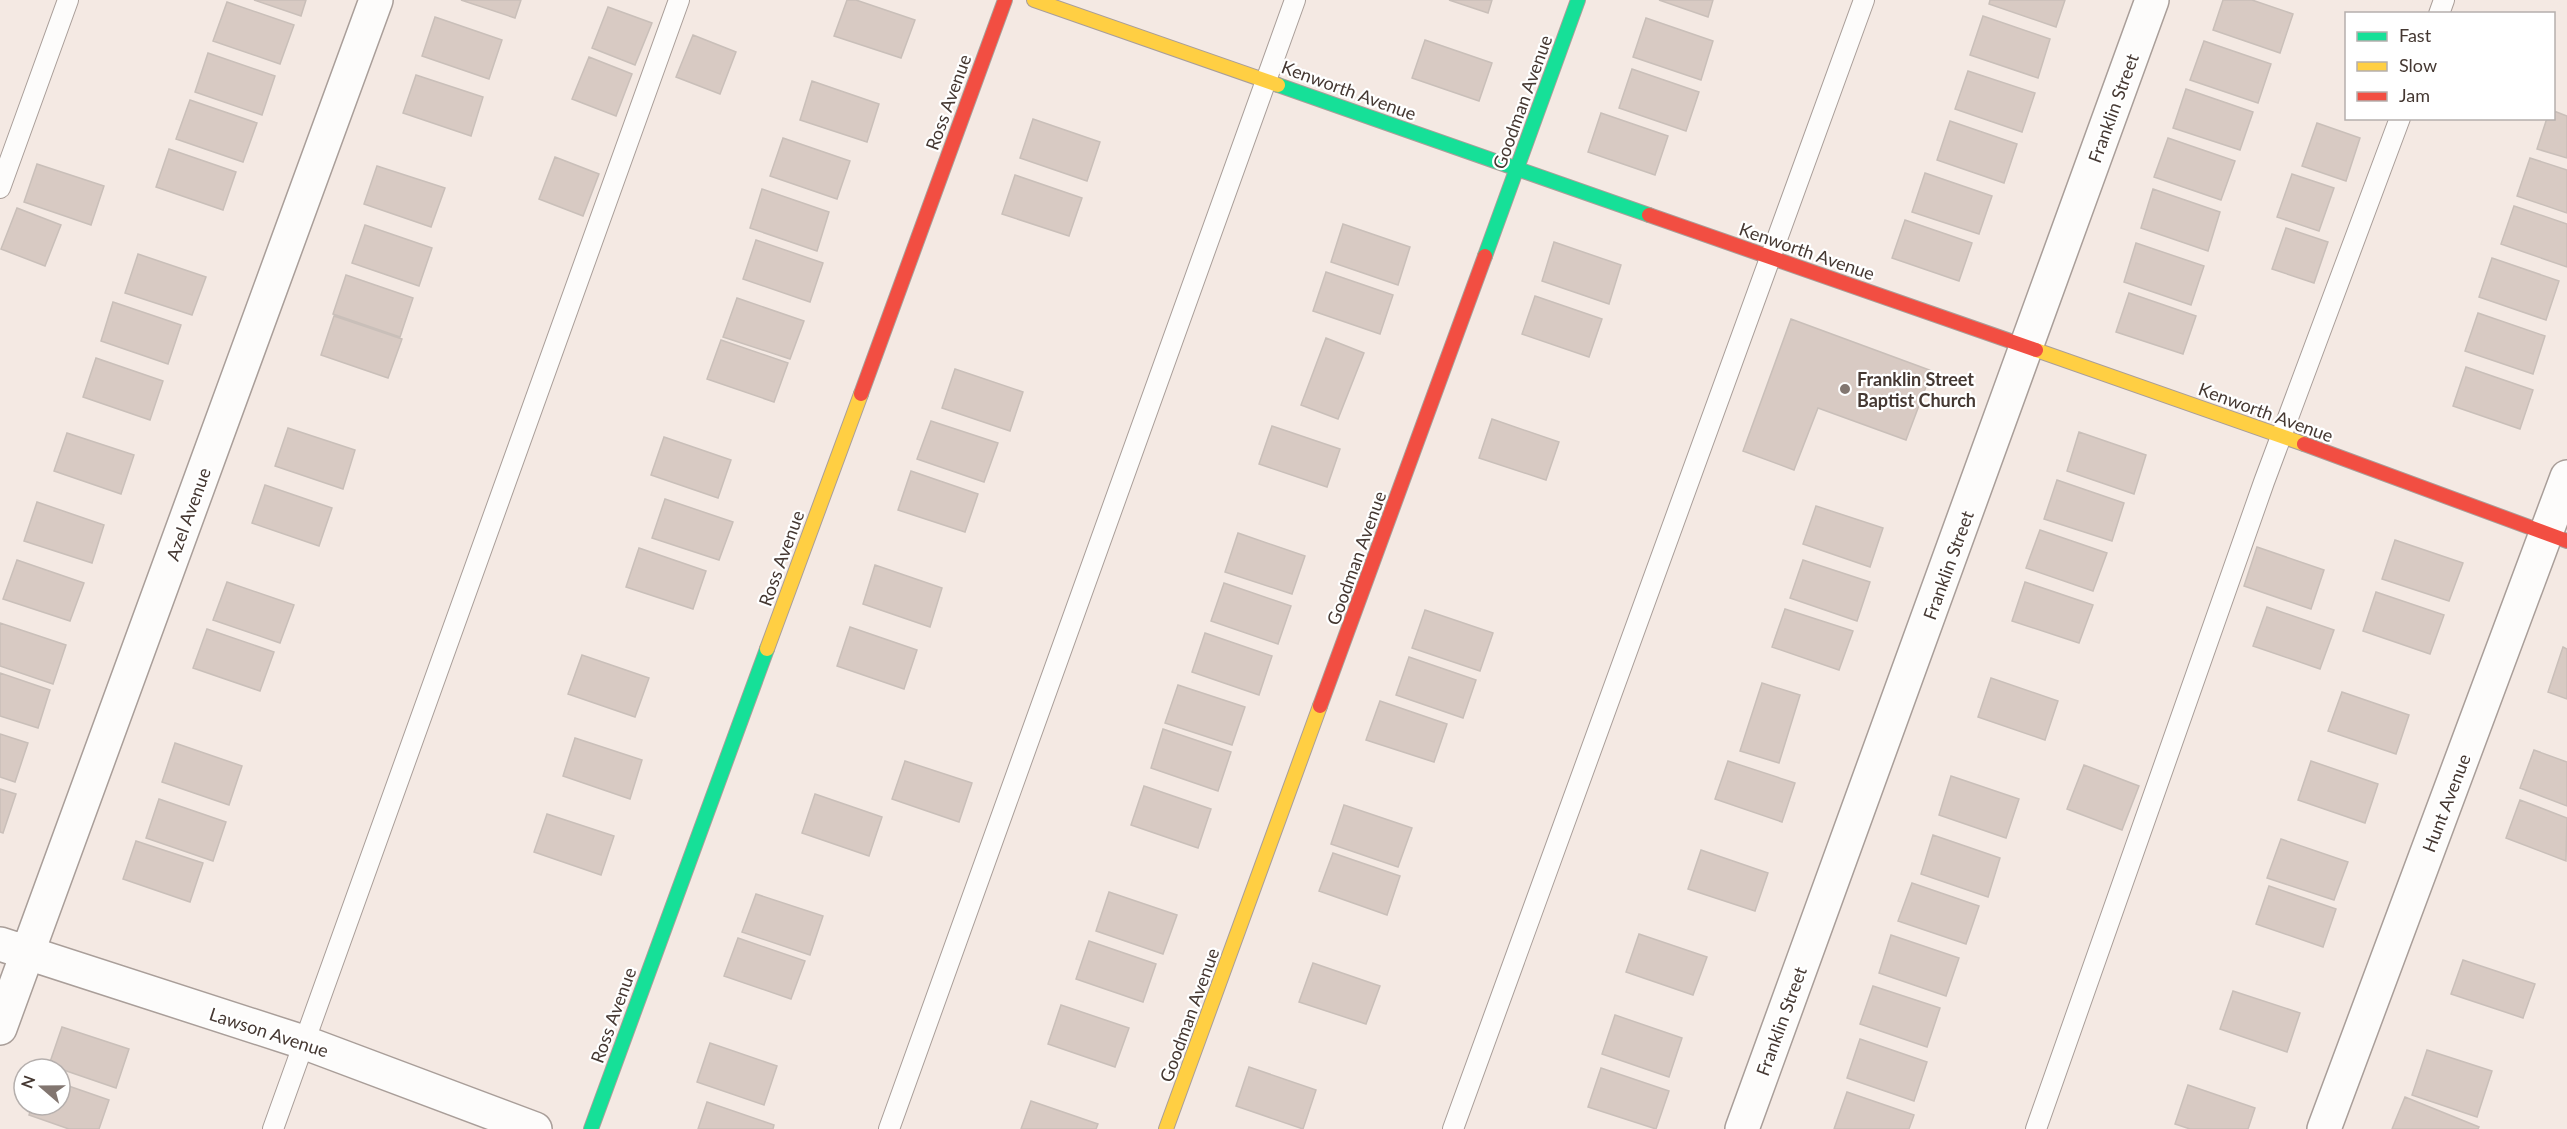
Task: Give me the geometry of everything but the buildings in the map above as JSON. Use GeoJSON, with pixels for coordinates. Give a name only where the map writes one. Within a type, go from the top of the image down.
{"type":"FeatureCollection","features":[{"type":"Feature","properties":{"kind":"street","name":"Azel Avenue"},"geometry":{"type":"LineString","coordinates":[[0,1028],[13,949],[376,0]]}},
{"type":"Feature","properties":{"kind":"street","name":"Ross Avenue"},"geometry":{"type":"LineString","coordinates":[[591,1129],[1005,0]]}},
{"type":"Feature","properties":{"kind":"street","name":"Kenworth Avenue"},"geometry":{"type":"LineString","coordinates":[[1034,0],[2281,436],[2557,537]]}},
{"type":"Feature","properties":{"kind":"street","name":"Goodman Avenue"},"geometry":{"type":"LineString","coordinates":[[1166,1129],[1578,0]]}},
{"type":"Feature","properties":{"kind":"street","name":"Franklin Street"},"geometry":{"type":"LineString","coordinates":[[1742,1129],[2152,0]]}},
{"type":"Feature","properties":{"kind":"street","name":"Hunt Avenue"},"geometry":{"type":"LineString","coordinates":[[2324,1129],[2557,537],[2567,477]]}},
{"type":"Feature","properties":{"kind":"street","name":"Lawson Avenue"},"geometry":{"type":"LineString","coordinates":[[13,949],[303,1042],[535,1129]]}},
{"type":"Feature","properties":{"kind":"lane"},"geometry":{"type":"LineString","coordinates":[[0,188],[68,0]]}},
{"type":"Feature","properties":{"kind":"lane"},"geometry":{"type":"LineString","coordinates":[[273,1129],[679,0]]}},
{"type":"Feature","properties":{"kind":"lane"},"geometry":{"type":"LineString","coordinates":[[890,1129],[1295,0]]}},
{"type":"Feature","properties":{"kind":"lane"},"geometry":{"type":"LineString","coordinates":[[1453,1129],[1864,0]]}},
{"type":"Feature","properties":{"kind":"lane"},"geometry":{"type":"LineString","coordinates":[[2036,1129],[2281,436],[2399,120]]}},
{"type":"Feature","properties":{"kind":"traffic: fast"},"geometry":{"type":"LineString","coordinates":[[1485,256],[1578,0]]}},
{"type":"Feature","properties":{"kind":"traffic: fast"},"geometry":{"type":"LineString","coordinates":[[1278,85],[1649,215]]}},
{"type":"Feature","properties":{"kind":"traffic: fast"},"geometry":{"type":"LineString","coordinates":[[591,1129],[767,649]]}},
{"type":"Feature","properties":{"kind":"traffic: slow"},"geometry":{"type":"LineString","coordinates":[[1034,0],[1278,85]]}},
{"type":"Feature","properties":{"kind":"traffic: slow"},"geometry":{"type":"LineString","coordinates":[[2036,350],[2304,444]]}},
{"type":"Feature","properties":{"kind":"traffic: slow"},"geometry":{"type":"LineString","coordinates":[[767,649],[861,394]]}},
{"type":"Feature","properties":{"kind":"traffic: slow"},"geometry":{"type":"LineString","coordinates":[[1166,1129],[1320,706]]}},
{"type":"Feature","properties":{"kind":"traffic: jam"},"geometry":{"type":"LineString","coordinates":[[861,394],[1005,0]]}},
{"type":"Feature","properties":{"kind":"traffic: jam"},"geometry":{"type":"LineString","coordinates":[[1649,215],[2036,350]]}},
{"type":"Feature","properties":{"kind":"traffic: jam"},"geometry":{"type":"LineString","coordinates":[[1320,706],[1485,256]]}},
{"type":"Feature","properties":{"kind":"traffic: jam"},"geometry":{"type":"LineString","coordinates":[[2304,444],[2567,541]]}},
{"type":"Feature","properties":{"kind":"place","name":"Franklin Street Baptist Church"},"geometry":{"type":"Point","coordinates":[1845,389]}}]}
